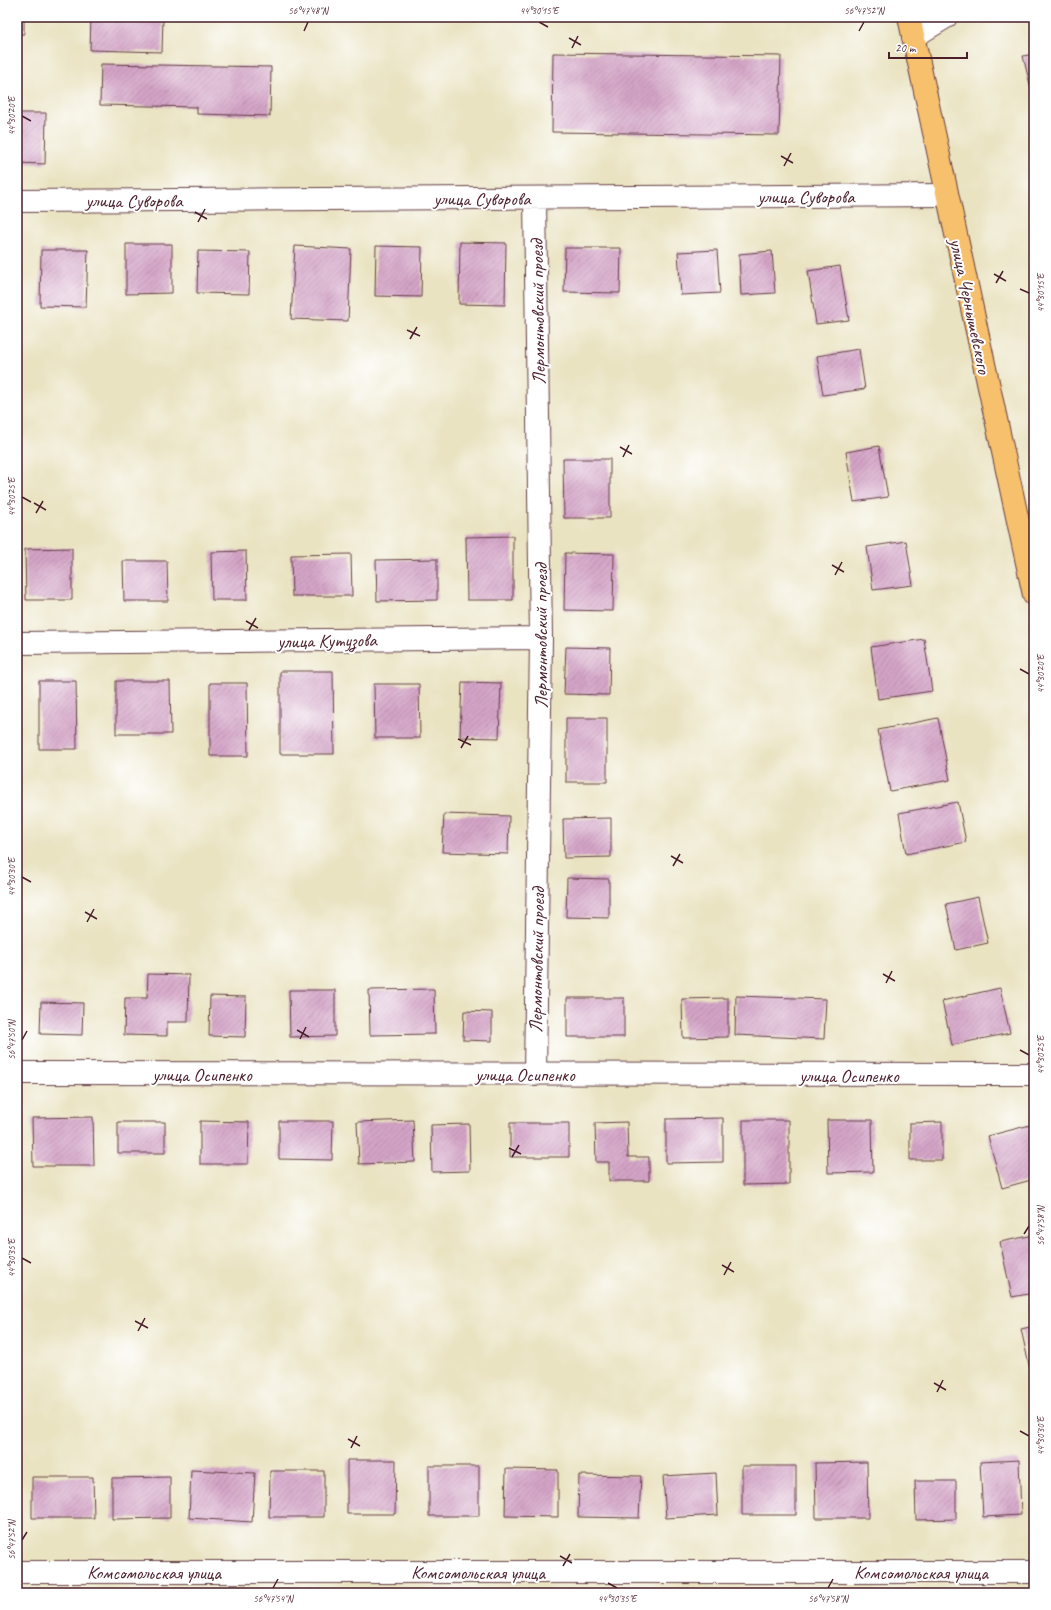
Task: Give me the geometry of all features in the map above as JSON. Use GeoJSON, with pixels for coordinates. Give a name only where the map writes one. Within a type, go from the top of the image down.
{"type":"FeatureCollection","features":[{"type":"Feature","properties":{"kind":"main road","name":"улица Чернышевского"},"geometry":{"type":"LineString","coordinates":[[911,27],[1034,595]]}},
{"type":"Feature","properties":{"kind":"street"},"geometry":{"type":"LineString","coordinates":[[911,27],[946,17]]}},
{"type":"Feature","properties":{"kind":"street","name":"улица Суворова"},"geometry":{"type":"LineString","coordinates":[[17,201],[947,195]]}},
{"type":"Feature","properties":{"kind":"street","name":"Лермонтовский проезд"},"geometry":{"type":"LineString","coordinates":[[534,1075],[541,638],[535,198]]}},
{"type":"Feature","properties":{"kind":"street","name":"улица Кутузова"},"geometry":{"type":"LineString","coordinates":[[17,643],[541,638]]}},
{"type":"Feature","properties":{"kind":"street","name":"улица Осипенко"},"geometry":{"type":"LineString","coordinates":[[17,1073],[534,1075],[1034,1074]]}},
{"type":"Feature","properties":{"kind":"street","name":"Комсомольская улица"},"geometry":{"type":"LineString","coordinates":[[17,1572],[1034,1572]]}},
{"type":"Feature","properties":{"kind":"building"},"geometry":{"type":"Polygon","coordinates":[[[17,17],[24,17],[24,34],[17,34],[17,17]]]}},
{"type":"Feature","properties":{"kind":"building"},"geometry":{"type":"Polygon","coordinates":[[[91,17],[163,17],[162,52],[90,50],[91,17]]]}},
{"type":"Feature","properties":{"kind":"building"},"geometry":{"type":"Polygon","coordinates":[[[553,53],[781,56],[779,135],[552,132],[553,53]]]}},
{"type":"Feature","properties":{"kind":"building"},"geometry":{"type":"Polygon","coordinates":[[[1034,54],[1034,97],[1033,97],[1023,56],[1034,54]]]}},
{"type":"Feature","properties":{"kind":"building"},"geometry":{"type":"Polygon","coordinates":[[[101,64],[271,67],[270,116],[197,114],[197,107],[100,105],[101,64]]]}},
{"type":"Feature","properties":{"kind":"building"},"geometry":{"type":"Polygon","coordinates":[[[17,113],[46,113],[45,164],[17,163],[17,113]]]}},
{"type":"Feature","properties":{"kind":"building"},"geometry":{"type":"Polygon","coordinates":[[[460,242],[506,243],[505,305],[459,304],[460,242]]]}},
{"type":"Feature","properties":{"kind":"building"},"geometry":{"type":"Polygon","coordinates":[[[126,244],[172,244],[172,293],[126,294],[126,244]]]}},
{"type":"Feature","properties":{"kind":"building"},"geometry":{"type":"Polygon","coordinates":[[[295,246],[351,249],[348,321],[291,319],[295,246]]]}},
{"type":"Feature","properties":{"kind":"building"},"geometry":{"type":"Polygon","coordinates":[[[376,246],[422,247],[421,297],[375,296],[376,246]]]}},
{"type":"Feature","properties":{"kind":"building"},"geometry":{"type":"Polygon","coordinates":[[[565,248],[621,248],[620,293],[564,292],[565,248]]]}},
{"type":"Feature","properties":{"kind":"building"},"geometry":{"type":"Polygon","coordinates":[[[41,250],[88,250],[86,307],[40,306],[41,250]]]}},
{"type":"Feature","properties":{"kind":"building"},"geometry":{"type":"Polygon","coordinates":[[[717,250],[720,293],[681,295],[678,252],[717,250]]]}},
{"type":"Feature","properties":{"kind":"building"},"geometry":{"type":"Polygon","coordinates":[[[198,251],[250,252],[249,294],[197,293],[198,251]]]}},
{"type":"Feature","properties":{"kind":"building"},"geometry":{"type":"Polygon","coordinates":[[[772,251],[775,293],[741,295],[739,254],[772,251]]]}},
{"type":"Feature","properties":{"kind":"building"},"geometry":{"type":"Polygon","coordinates":[[[840,266],[849,320],[816,324],[808,271],[840,266]]]}},
{"type":"Feature","properties":{"kind":"building"},"geometry":{"type":"Polygon","coordinates":[[[859,349],[865,389],[823,395],[817,356],[859,349]]]}},
{"type":"Feature","properties":{"kind":"building"},"geometry":{"type":"Polygon","coordinates":[[[879,446],[888,497],[854,502],[846,452],[879,446]]]}},
{"type":"Feature","properties":{"kind":"building"},"geometry":{"type":"Polygon","coordinates":[[[563,459],[610,459],[610,518],[564,518],[563,459]]]}},
{"type":"Feature","properties":{"kind":"building"},"geometry":{"type":"Polygon","coordinates":[[[513,536],[513,600],[467,600],[466,537],[513,536]]]}},
{"type":"Feature","properties":{"kind":"building"},"geometry":{"type":"Polygon","coordinates":[[[906,541],[913,585],[873,590],[867,547],[906,541]]]}},
{"type":"Feature","properties":{"kind":"building"},"geometry":{"type":"Polygon","coordinates":[[[72,548],[72,600],[26,600],[25,549],[72,548]]]}},
{"type":"Feature","properties":{"kind":"building"},"geometry":{"type":"Polygon","coordinates":[[[246,551],[247,600],[212,600],[211,552],[246,551]]]}},
{"type":"Feature","properties":{"kind":"building"},"geometry":{"type":"Polygon","coordinates":[[[565,553],[614,554],[613,611],[564,610],[565,553]]]}},
{"type":"Feature","properties":{"kind":"building"},"geometry":{"type":"Polygon","coordinates":[[[351,554],[352,596],[292,596],[291,555],[351,554]]]}},
{"type":"Feature","properties":{"kind":"building"},"geometry":{"type":"Polygon","coordinates":[[[437,559],[437,600],[377,601],[376,560],[437,559]]]}},
{"type":"Feature","properties":{"kind":"building"},"geometry":{"type":"Polygon","coordinates":[[[123,561],[167,561],[168,601],[124,601],[123,561]]]}},
{"type":"Feature","properties":{"kind":"building"},"geometry":{"type":"Polygon","coordinates":[[[924,639],[932,691],[878,699],[871,647],[924,639]]]}},
{"type":"Feature","properties":{"kind":"building"},"geometry":{"type":"Polygon","coordinates":[[[566,647],[610,648],[609,695],[564,694],[566,647]]]}},
{"type":"Feature","properties":{"kind":"building"},"geometry":{"type":"Polygon","coordinates":[[[280,671],[333,671],[334,754],[280,754],[280,671]]]}},
{"type":"Feature","properties":{"kind":"building"},"geometry":{"type":"Polygon","coordinates":[[[39,681],[76,681],[77,749],[39,749],[39,681]]]}},
{"type":"Feature","properties":{"kind":"building"},"geometry":{"type":"Polygon","coordinates":[[[116,681],[170,681],[171,734],[116,734],[116,681]]]}},
{"type":"Feature","properties":{"kind":"building"},"geometry":{"type":"Polygon","coordinates":[[[462,682],[501,683],[499,738],[460,737],[462,682]]]}},
{"type":"Feature","properties":{"kind":"building"},"geometry":{"type":"Polygon","coordinates":[[[210,683],[247,683],[248,756],[210,756],[210,683]]]}},
{"type":"Feature","properties":{"kind":"building"},"geometry":{"type":"Polygon","coordinates":[[[374,684],[419,684],[420,738],[375,738],[374,684]]]}},
{"type":"Feature","properties":{"kind":"building"},"geometry":{"type":"Polygon","coordinates":[[[566,718],[607,718],[607,782],[566,782],[566,718]]]}},
{"type":"Feature","properties":{"kind":"building"},"geometry":{"type":"Polygon","coordinates":[[[938,718],[950,780],[890,791],[878,730],[938,718]]]}},
{"type":"Feature","properties":{"kind":"building"},"geometry":{"type":"Polygon","coordinates":[[[958,802],[966,842],[906,854],[899,813],[958,802]]]}},
{"type":"Feature","properties":{"kind":"building"},"geometry":{"type":"Polygon","coordinates":[[[444,814],[509,816],[508,854],[442,852],[444,814]]]}},
{"type":"Feature","properties":{"kind":"building"},"geometry":{"type":"Polygon","coordinates":[[[611,818],[611,857],[564,858],[563,819],[611,818]]]}},
{"type":"Feature","properties":{"kind":"building"},"geometry":{"type":"Polygon","coordinates":[[[567,878],[609,879],[609,918],[566,917],[567,878]]]}},
{"type":"Feature","properties":{"kind":"building"},"geometry":{"type":"Polygon","coordinates":[[[978,897],[988,943],[956,950],[946,904],[978,897]]]}},
{"type":"Feature","properties":{"kind":"building"},"geometry":{"type":"Polygon","coordinates":[[[148,974],[189,975],[188,1022],[167,1022],[167,1036],[124,1035],[125,998],[147,998],[148,974]]]}},
{"type":"Feature","properties":{"kind":"building"},"geometry":{"type":"Polygon","coordinates":[[[1000,988],[1010,1033],[952,1045],[942,1001],[1000,988]]]}},
{"type":"Feature","properties":{"kind":"building"},"geometry":{"type":"Polygon","coordinates":[[[434,989],[435,1034],[370,1035],[369,990],[434,989]]]}},
{"type":"Feature","properties":{"kind":"building"},"geometry":{"type":"Polygon","coordinates":[[[289,990],[335,990],[335,1036],[290,1037],[289,990]]]}},
{"type":"Feature","properties":{"kind":"building"},"geometry":{"type":"Polygon","coordinates":[[[210,996],[246,997],[245,1037],[209,1036],[210,996]]]}},
{"type":"Feature","properties":{"kind":"building"},"geometry":{"type":"Polygon","coordinates":[[[736,996],[826,999],[824,1039],[735,1035],[736,996]]]}},
{"type":"Feature","properties":{"kind":"building"},"geometry":{"type":"Polygon","coordinates":[[[567,998],[624,998],[624,1037],[567,1037],[567,998]]]}},
{"type":"Feature","properties":{"kind":"building"},"geometry":{"type":"Polygon","coordinates":[[[728,998],[728,1037],[683,1038],[682,999],[728,998]]]}},
{"type":"Feature","properties":{"kind":"building"},"geometry":{"type":"Polygon","coordinates":[[[41,1002],[83,1003],[82,1035],[40,1034],[41,1002]]]}},
{"type":"Feature","properties":{"kind":"building"},"geometry":{"type":"Polygon","coordinates":[[[464,1011],[492,1012],[492,1041],[463,1040],[464,1011]]]}},
{"type":"Feature","properties":{"kind":"building"},"geometry":{"type":"Polygon","coordinates":[[[93,1117],[94,1166],[33,1166],[32,1118],[93,1117]]]}},
{"type":"Feature","properties":{"kind":"building"},"geometry":{"type":"Polygon","coordinates":[[[723,1118],[723,1162],[666,1163],[666,1119],[723,1118]]]}},
{"type":"Feature","properties":{"kind":"building"},"geometry":{"type":"Polygon","coordinates":[[[413,1120],[415,1162],[359,1164],[357,1122],[413,1120]]]}},
{"type":"Feature","properties":{"kind":"building"},"geometry":{"type":"Polygon","coordinates":[[[743,1120],[789,1120],[789,1184],[743,1185],[743,1120]]]}},
{"type":"Feature","properties":{"kind":"building"},"geometry":{"type":"Polygon","coordinates":[[[827,1120],[872,1120],[873,1172],[828,1173],[827,1120]]]}},
{"type":"Feature","properties":{"kind":"building"},"geometry":{"type":"Polygon","coordinates":[[[200,1121],[249,1122],[248,1164],[200,1164],[200,1121]]]}},
{"type":"Feature","properties":{"kind":"building"},"geometry":{"type":"Polygon","coordinates":[[[279,1121],[333,1121],[332,1160],[279,1159],[279,1121]]]}},
{"type":"Feature","properties":{"kind":"building"},"geometry":{"type":"Polygon","coordinates":[[[118,1122],[165,1122],[165,1153],[118,1153],[118,1122]]]}},
{"type":"Feature","properties":{"kind":"building"},"geometry":{"type":"Polygon","coordinates":[[[627,1122],[628,1157],[649,1157],[649,1181],[609,1181],[609,1162],[596,1162],[595,1123],[627,1122]]]}},
{"type":"Feature","properties":{"kind":"building"},"geometry":{"type":"Polygon","coordinates":[[[942,1122],[942,1160],[910,1160],[910,1123],[942,1122]]]}},
{"type":"Feature","properties":{"kind":"building"},"geometry":{"type":"Polygon","coordinates":[[[510,1123],[569,1123],[569,1157],[510,1157],[510,1123]]]}},
{"type":"Feature","properties":{"kind":"building"},"geometry":{"type":"Polygon","coordinates":[[[469,1124],[470,1171],[432,1172],[431,1125],[469,1124]]]}},
{"type":"Feature","properties":{"kind":"building"},"geometry":{"type":"Polygon","coordinates":[[[1034,1124],[1034,1190],[1031,1180],[1002,1188],[988,1136],[1034,1124]]]}},
{"type":"Feature","properties":{"kind":"building"},"geometry":{"type":"Polygon","coordinates":[[[1034,1235],[1034,1293],[1012,1297],[1000,1242],[1034,1235]]]}},
{"type":"Feature","properties":{"kind":"building"},"geometry":{"type":"Polygon","coordinates":[[[1034,1326],[1034,1383],[1033,1383],[1021,1329],[1034,1326]]]}},
{"type":"Feature","properties":{"kind":"building"},"geometry":{"type":"Polygon","coordinates":[[[347,1460],[396,1460],[395,1514],[347,1514],[347,1460]]]}},
{"type":"Feature","properties":{"kind":"building"},"geometry":{"type":"Polygon","coordinates":[[[1019,1460],[1021,1515],[983,1517],[980,1462],[1019,1460]]]}},
{"type":"Feature","properties":{"kind":"building"},"geometry":{"type":"Polygon","coordinates":[[[867,1462],[868,1518],[816,1518],[815,1463],[867,1462]]]}},
{"type":"Feature","properties":{"kind":"building"},"geometry":{"type":"Polygon","coordinates":[[[429,1466],[479,1466],[479,1516],[429,1516],[429,1466]]]}},
{"type":"Feature","properties":{"kind":"building"},"geometry":{"type":"Polygon","coordinates":[[[742,1466],[796,1466],[796,1515],[742,1515],[742,1466]]]}},
{"type":"Feature","properties":{"kind":"building"},"geometry":{"type":"Polygon","coordinates":[[[506,1469],[558,1470],[558,1517],[505,1516],[506,1469]]]}},
{"type":"Feature","properties":{"kind":"building"},"geometry":{"type":"Polygon","coordinates":[[[191,1470],[255,1473],[252,1522],[189,1518],[191,1470]]]}},
{"type":"Feature","properties":{"kind":"building"},"geometry":{"type":"Polygon","coordinates":[[[270,1471],[324,1471],[324,1517],[269,1517],[270,1471]]]}},
{"type":"Feature","properties":{"kind":"building"},"geometry":{"type":"Polygon","coordinates":[[[716,1473],[718,1515],[666,1518],[663,1476],[716,1473]]]}},
{"type":"Feature","properties":{"kind":"building"},"geometry":{"type":"Polygon","coordinates":[[[579,1475],[641,1476],[639,1518],[578,1517],[579,1475]]]}},
{"type":"Feature","properties":{"kind":"building"},"geometry":{"type":"Polygon","coordinates":[[[32,1477],[93,1477],[94,1518],[32,1518],[32,1477]]]}},
{"type":"Feature","properties":{"kind":"building"},"geometry":{"type":"Polygon","coordinates":[[[170,1477],[170,1518],[112,1519],[112,1478],[170,1477]]]}},
{"type":"Feature","properties":{"kind":"building"},"geometry":{"type":"Polygon","coordinates":[[[915,1481],[956,1481],[956,1519],[916,1520],[915,1481]]]}}]}
